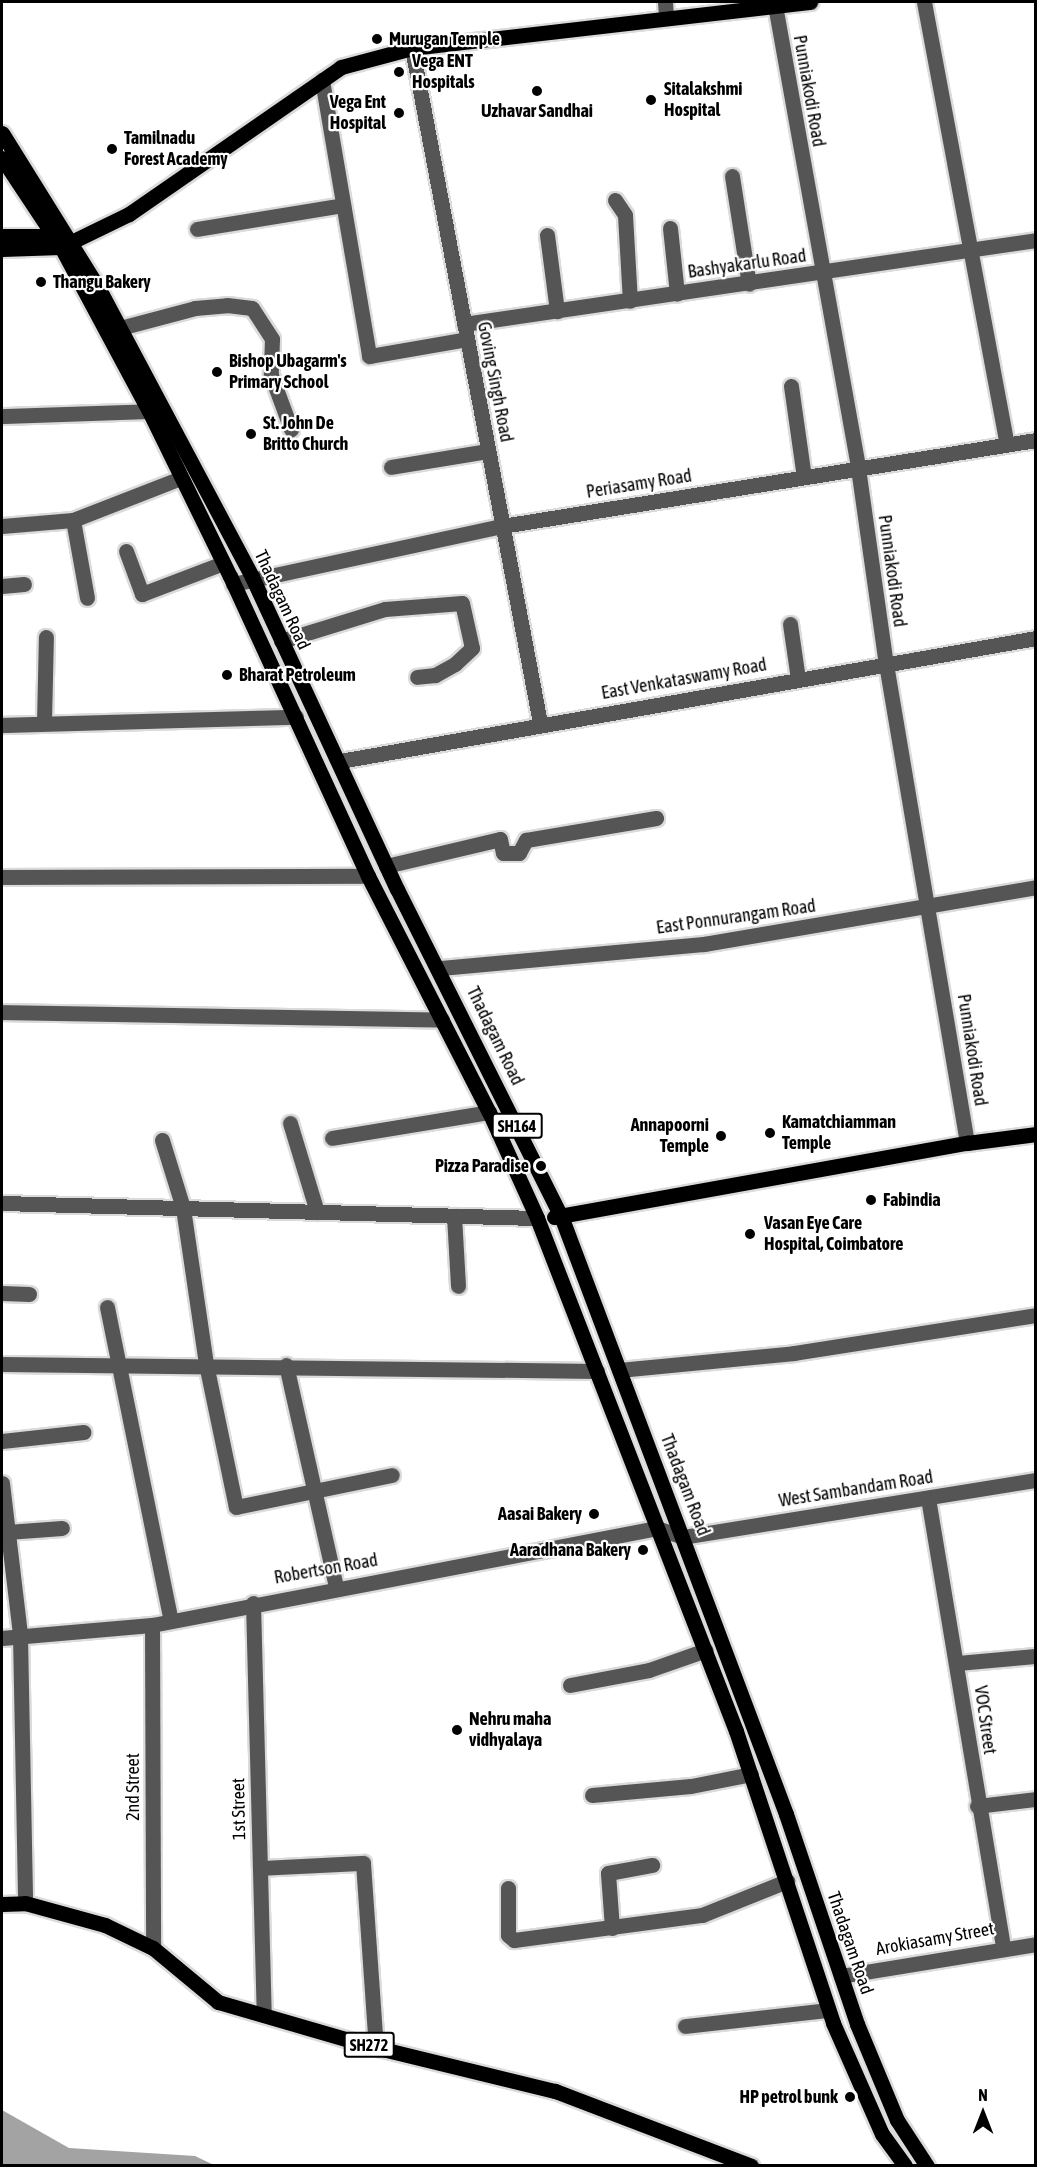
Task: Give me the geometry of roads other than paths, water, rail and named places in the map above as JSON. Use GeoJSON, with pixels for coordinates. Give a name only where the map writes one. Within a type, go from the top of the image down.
{"type":"FeatureCollection","features":[{"type":"Feature","properties":{"kind":"main road"},"geometry":{"type":"LineString","coordinates":[[2,249],[66,245],[129,214],[341,67],[412,48],[810,2]]}},
{"type":"Feature","properties":{"kind":"main road","name":"Thadagam Road"},"geometry":{"type":"LineString","coordinates":[[2,133],[66,245],[120,328],[252,577],[340,761],[386,866],[440,968],[561,1216],[786,1814],[841,1976],[897,2120],[927,2166]]}},
{"type":"Feature","properties":{"kind":"main road","name":"Thadagam Road"},"geometry":{"type":"LineString","coordinates":[[2,158],[52,234],[66,245],[78,279],[182,478],[296,717],[368,876],[489,1112],[537,1218],[706,1650],[751,1774],[828,2010],[882,2134],[905,2166]]}},
{"type":"Feature","properties":{"kind":"main road"},"geometry":{"type":"LineString","coordinates":[[2,236],[52,234]]}},
{"type":"Feature","properties":{"kind":"main road"},"geometry":{"type":"LineString","coordinates":[[22,248],[56,258],[78,279]]}},
{"type":"Feature","properties":{"kind":"main road"},"geometry":{"type":"LineString","coordinates":[[537,1218],[561,1216],[967,1143],[1035,1134]]}},
{"type":"Feature","properties":{"kind":"main road","name":"SH272"},"geometry":{"type":"LineString","coordinates":[[2,1904],[25,1903],[105,1925],[153,1948],[218,2002],[376,2047],[555,2091],[751,2166]]}},
{"type":"Feature","properties":{"kind":"street"},"geometry":{"type":"LineString","coordinates":[[665,2],[666,18]]}},
{"type":"Feature","properties":{"kind":"street"},"geometry":{"type":"LineString","coordinates":[[924,2],[1007,444]]}},
{"type":"Feature","properties":{"kind":"street","name":"Punniakodi Road"},"geometry":{"type":"LineString","coordinates":[[774,5],[858,468],[886,664],[930,908],[967,1143]]}},
{"type":"Feature","properties":{"kind":"street","name":"Goving Singh Road"},"geometry":{"type":"LineString","coordinates":[[412,48],[540,723]]}},
{"type":"Feature","properties":{"kind":"street"},"geometry":{"type":"LineString","coordinates":[[197,229],[343,205],[322,80]]}},
{"type":"Feature","properties":{"kind":"street"},"geometry":{"type":"LineString","coordinates":[[732,176],[749,284]]}},
{"type":"Feature","properties":{"kind":"street"},"geometry":{"type":"LineString","coordinates":[[615,200],[625,215],[630,301]]}},
{"type":"Feature","properties":{"kind":"street","name":"Bashyakarlu Road"},"geometry":{"type":"LineString","coordinates":[[343,205],[369,356],[557,311],[821,274],[1035,240]]}},
{"type":"Feature","properties":{"kind":"street"},"geometry":{"type":"LineString","coordinates":[[670,228],[677,294]]}},
{"type":"Feature","properties":{"kind":"street"},"geometry":{"type":"LineString","coordinates":[[547,235],[557,311]]}},
{"type":"Feature","properties":{"kind":"street"},"geometry":{"type":"LineString","coordinates":[[120,328],[195,308],[227,305],[252,308],[272,339],[271,375],[291,429]]}},
{"type":"Feature","properties":{"kind":"street"},"geometry":{"type":"LineString","coordinates":[[791,386],[804,477]]}},
{"type":"Feature","properties":{"kind":"street"},"geometry":{"type":"LineString","coordinates":[[2,416],[148,411]]}},
{"type":"Feature","properties":{"kind":"street","name":"Periasamy Road"},"geometry":{"type":"LineString","coordinates":[[233,584],[252,577],[502,526],[1035,440]]}},
{"type":"Feature","properties":{"kind":"street"},"geometry":{"type":"LineString","coordinates":[[391,467],[488,452]]}},
{"type":"Feature","properties":{"kind":"street"},"geometry":{"type":"LineString","coordinates":[[2,526],[73,520],[182,478]]}},
{"type":"Feature","properties":{"kind":"street"},"geometry":{"type":"LineString","coordinates":[[73,520],[87,598]]}},
{"type":"Feature","properties":{"kind":"street"},"geometry":{"type":"LineString","coordinates":[[126,551],[142,594],[223,563]]}},
{"type":"Feature","properties":{"kind":"street"},"geometry":{"type":"LineString","coordinates":[[2,586],[24,584]]}},
{"type":"Feature","properties":{"kind":"street"},"geometry":{"type":"LineString","coordinates":[[281,641],[385,609],[462,603],[472,648],[464,658],[435,675],[417,677]]}},
{"type":"Feature","properties":{"kind":"street"},"geometry":{"type":"LineString","coordinates":[[790,624],[798,679]]}},
{"type":"Feature","properties":{"kind":"street"},"geometry":{"type":"LineString","coordinates":[[44,722],[46,637]]}},
{"type":"Feature","properties":{"kind":"street","name":"East Venkataswamy Road"},"geometry":{"type":"LineString","coordinates":[[340,761],[540,723],[1035,638]]}},
{"type":"Feature","properties":{"kind":"street"},"geometry":{"type":"LineString","coordinates":[[2,725],[44,722],[296,717]]}},
{"type":"Feature","properties":{"kind":"street"},"geometry":{"type":"LineString","coordinates":[[386,866],[500,839],[503,853],[519,853],[526,840],[656,818]]}},
{"type":"Feature","properties":{"kind":"street"},"geometry":{"type":"LineString","coordinates":[[2,878],[368,876]]}},
{"type":"Feature","properties":{"kind":"street","name":"East Ponnurangam Road"},"geometry":{"type":"LineString","coordinates":[[440,968],[704,944],[930,908],[1035,887]]}},
{"type":"Feature","properties":{"kind":"street"},"geometry":{"type":"LineString","coordinates":[[2,1012],[442,1020]]}},
{"type":"Feature","properties":{"kind":"street"},"geometry":{"type":"LineString","coordinates":[[332,1138],[489,1112]]}},
{"type":"Feature","properties":{"kind":"street"},"geometry":{"type":"LineString","coordinates":[[290,1123],[317,1212]]}},
{"type":"Feature","properties":{"kind":"street"},"geometry":{"type":"LineString","coordinates":[[162,1140],[183,1208],[206,1364],[236,1507],[392,1475]]}},
{"type":"Feature","properties":{"kind":"street"},"geometry":{"type":"LineString","coordinates":[[2,1203],[537,1218]]}},
{"type":"Feature","properties":{"kind":"street"},"geometry":{"type":"LineString","coordinates":[[454,1216],[458,1286]]}},
{"type":"Feature","properties":{"kind":"street"},"geometry":{"type":"LineString","coordinates":[[2,1293],[29,1294]]}},
{"type":"Feature","properties":{"kind":"street"},"geometry":{"type":"LineString","coordinates":[[107,1307],[171,1621]]}},
{"type":"Feature","properties":{"kind":"street"},"geometry":{"type":"LineString","coordinates":[[619,1370],[794,1353],[1035,1316]]}},
{"type":"Feature","properties":{"kind":"street"},"geometry":{"type":"LineString","coordinates":[[2,1364],[206,1364],[597,1371]]}},
{"type":"Feature","properties":{"kind":"street"},"geometry":{"type":"LineString","coordinates":[[286,1365],[336,1587]]}},
{"type":"Feature","properties":{"kind":"street"},"geometry":{"type":"LineString","coordinates":[[2,1441],[84,1432]]}},
{"type":"Feature","properties":{"kind":"street","name":"West Sambandam Road"},"geometry":{"type":"LineString","coordinates":[[683,1537],[1035,1480]]}},
{"type":"Feature","properties":{"kind":"street"},"geometry":{"type":"LineString","coordinates":[[2,1483],[20,1635],[25,1903]]}},
{"type":"Feature","properties":{"kind":"street","name":"VOC Street"},"geometry":{"type":"LineString","coordinates":[[928,1498],[957,1663],[977,1806],[1003,1947]]}},
{"type":"Feature","properties":{"kind":"street"},"geometry":{"type":"LineString","coordinates":[[7,1532],[62,1528]]}},
{"type":"Feature","properties":{"kind":"street"},"geometry":{"type":"LineString","coordinates":[[657,1528],[683,1537]]}},
{"type":"Feature","properties":{"kind":"street","name":"Robertson Road"},"geometry":{"type":"LineString","coordinates":[[2,1638],[152,1625],[336,1587],[657,1528]]}},
{"type":"Feature","properties":{"kind":"street","name":"1st Street"},"geometry":{"type":"LineString","coordinates":[[253,1603],[264,2015]]}},
{"type":"Feature","properties":{"kind":"street","name":"2nd Street"},"geometry":{"type":"LineString","coordinates":[[152,1625],[153,1948]]}},
{"type":"Feature","properties":{"kind":"street"},"geometry":{"type":"LineString","coordinates":[[570,1685],[649,1670],[706,1650]]}},
{"type":"Feature","properties":{"kind":"street"},"geometry":{"type":"LineString","coordinates":[[957,1663],[1035,1656]]}},
{"type":"Feature","properties":{"kind":"street"},"geometry":{"type":"LineString","coordinates":[[592,1795],[691,1786],[751,1774]]}},
{"type":"Feature","properties":{"kind":"street"},"geometry":{"type":"LineString","coordinates":[[977,1806],[1035,1799]]}},
{"type":"Feature","properties":{"kind":"street"},"geometry":{"type":"LineString","coordinates":[[260,1868],[363,1863],[376,2047]]}},
{"type":"Feature","properties":{"kind":"street"},"geometry":{"type":"LineString","coordinates":[[612,1928],[608,1873],[652,1865]]}},
{"type":"Feature","properties":{"kind":"street"},"geometry":{"type":"LineString","coordinates":[[508,1888],[510,1939],[702,1915],[787,1881]]}},
{"type":"Feature","properties":{"kind":"street","name":"Arokiasamy Street"},"geometry":{"type":"LineString","coordinates":[[841,1976],[1003,1947],[1035,1944]]}},
{"type":"Feature","properties":{"kind":"street"},"geometry":{"type":"LineString","coordinates":[[685,2026],[828,2010]]}},
{"type":"Feature","properties":{"kind":"place","name":"Murugan Temple"},"geometry":{"type":"Point","coordinates":[377,39]}},
{"type":"Feature","properties":{"kind":"place","name":"Vega ENT Hospitals"},"geometry":{"type":"Point","coordinates":[399,72]}},
{"type":"Feature","properties":{"kind":"place","name":"Uzhavar Sandhai"},"geometry":{"type":"Point","coordinates":[537,91]}},
{"type":"Feature","properties":{"kind":"place","name":"Sitalakshmi Hospital"},"geometry":{"type":"Point","coordinates":[651,100]}},
{"type":"Feature","properties":{"kind":"place","name":"Vega Ent Hospital"},"geometry":{"type":"Point","coordinates":[399,113]}},
{"type":"Feature","properties":{"kind":"place","name":"Tamilnadu Forest Academy"},"geometry":{"type":"Point","coordinates":[112,149]}},
{"type":"Feature","properties":{"kind":"place","name":"Thangu Bakery"},"geometry":{"type":"Point","coordinates":[41,282]}},
{"type":"Feature","properties":{"kind":"place","name":"Bishop Ubagarm's Primary School"},"geometry":{"type":"Point","coordinates":[217,372]}},
{"type":"Feature","properties":{"kind":"place","name":"St. John De Britto Church"},"geometry":{"type":"Point","coordinates":[251,434]}},
{"type":"Feature","properties":{"kind":"place","name":"Bharat Petroleum"},"geometry":{"type":"Point","coordinates":[227,675]}},
{"type":"Feature","properties":{"kind":"place","name":"Kamatchiamman Temple"},"geometry":{"type":"Point","coordinates":[770,1133]}},
{"type":"Feature","properties":{"kind":"place","name":"Annapoorni Temple"},"geometry":{"type":"Point","coordinates":[721,1136]}},
{"type":"Feature","properties":{"kind":"place","name":"Pizza Paradise"},"geometry":{"type":"Point","coordinates":[541,1166]}},
{"type":"Feature","properties":{"kind":"place","name":"Fabindia"},"geometry":{"type":"Point","coordinates":[871,1200]}},
{"type":"Feature","properties":{"kind":"place","name":"Vasan Eye Care Hospital, Coimbatore"},"geometry":{"type":"Point","coordinates":[750,1234]}},
{"type":"Feature","properties":{"kind":"place","name":"Aasai Bakery"},"geometry":{"type":"Point","coordinates":[594,1514]}},
{"type":"Feature","properties":{"kind":"place","name":"Aaradhana Bakery"},"geometry":{"type":"Point","coordinates":[643,1550]}},
{"type":"Feature","properties":{"kind":"place","name":"Nehru maha vidhyalaya"},"geometry":{"type":"Point","coordinates":[457,1730]}},
{"type":"Feature","properties":{"kind":"place","name":"HP petrol bunk"},"geometry":{"type":"Point","coordinates":[850,2097]}}]}
